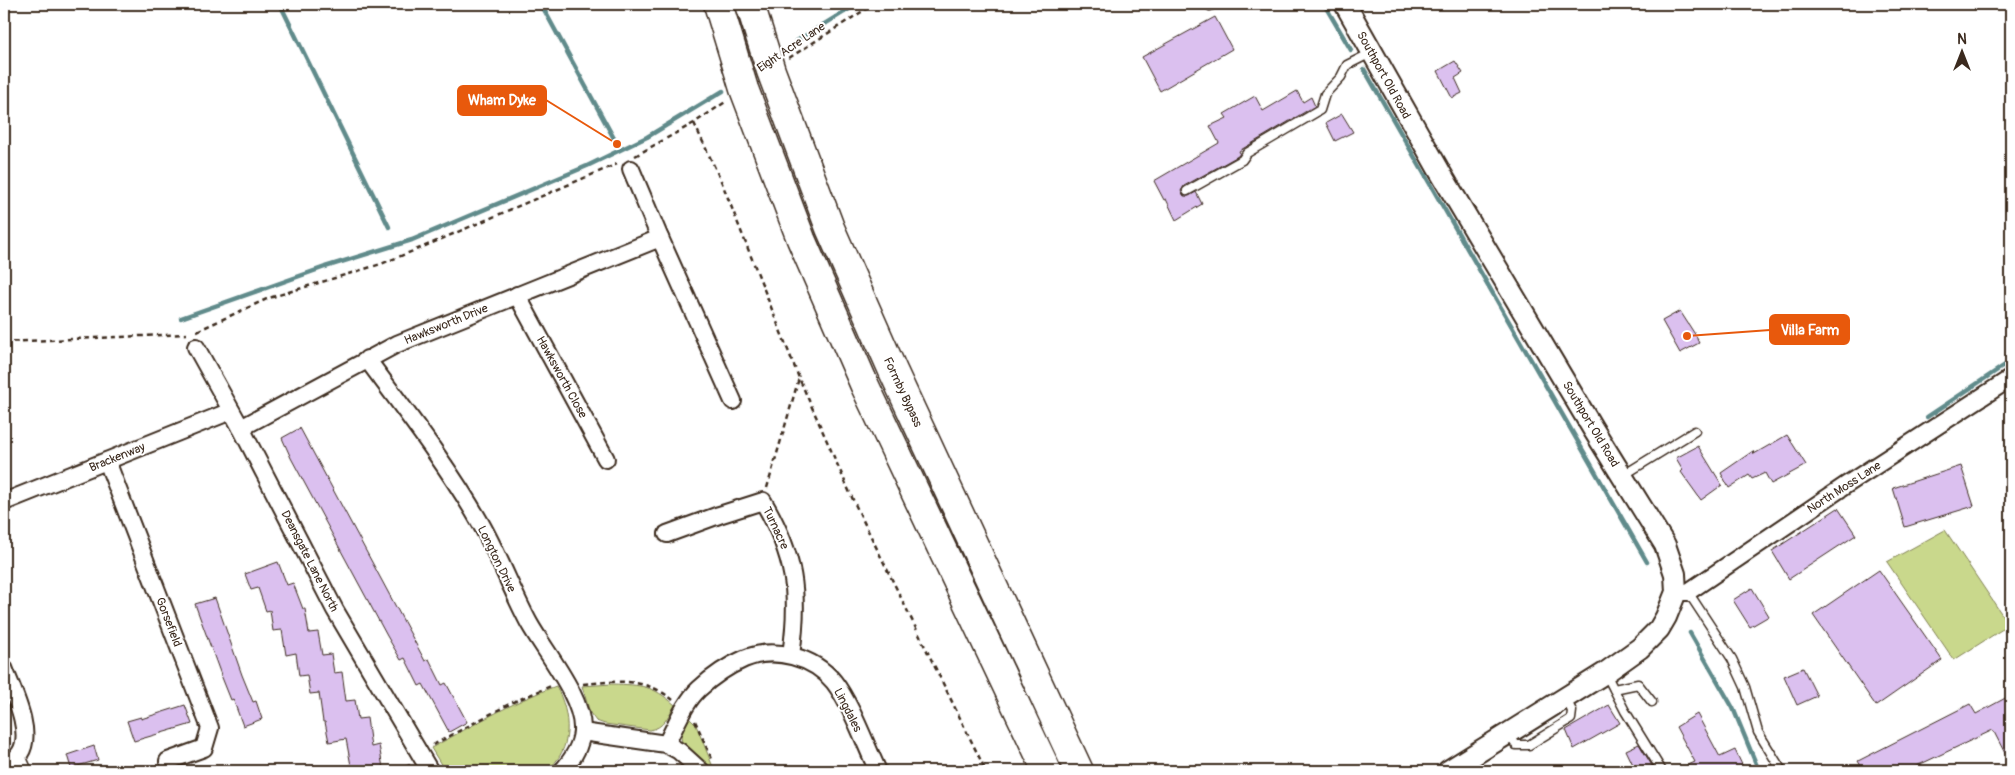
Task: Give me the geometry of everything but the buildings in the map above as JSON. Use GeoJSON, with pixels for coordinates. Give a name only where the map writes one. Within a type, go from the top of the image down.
{"type":"FeatureCollection","features":[{"type":"Feature","properties":{"kind":"highway"},"geometry":{"type":"LineString","coordinates":[[718,4],[744,89],[801,239],[865,386],[1046,771]]}},
{"type":"Feature","properties":{"kind":"highway","name":"Formby Bypass"},"geometry":{"type":"LineString","coordinates":[[750,4],[771,71],[830,228],[893,371],[1080,771]]}},
{"type":"Feature","properties":{"kind":"street","name":"Southport Old Road"},"geometry":{"type":"LineString","coordinates":[[1345,4],[1371,54],[1440,172],[1665,545],[1682,592],[1654,634],[1609,681],[1565,697],[1448,771]]}},
{"type":"Feature","properties":{"kind":"street"},"geometry":{"type":"LineString","coordinates":[[625,164],[733,401]]}},
{"type":"Feature","properties":{"kind":"street","name":"Hawksworth Drive"},"geometry":{"type":"LineString","coordinates":[[241,428],[367,358],[397,344],[660,238]]}},
{"type":"Feature","properties":{"kind":"street","name":"Hawksworth Close"},"geometry":{"type":"LineString","coordinates":[[517,295],[606,459]]}},
{"type":"Feature","properties":{"kind":"street","name":"Deansgate Lane North"},"geometry":{"type":"LineString","coordinates":[[196,347],[241,428],[335,610],[430,771]]}},
{"type":"Feature","properties":{"kind":"street","name":"Longton Drive"},"geometry":{"type":"LineString","coordinates":[[367,358],[410,417],[481,524],[529,623],[567,683],[577,705],[582,732],[573,758],[562,771]]}},
{"type":"Feature","properties":{"kind":"street","name":"North Moss Lane"},"geometry":{"type":"LineString","coordinates":[[1682,592],[2011,378]]}},
{"type":"Feature","properties":{"kind":"street","name":"Brackenway"},"geometry":{"type":"LineString","coordinates":[[4,502],[231,411]]}},
{"type":"Feature","properties":{"kind":"street","name":"Gorsefield"},"geometry":{"type":"LineString","coordinates":[[106,461],[210,728],[204,748],[168,761]]}},
{"type":"Feature","properties":{"kind":"street","name":"Turnacre"},"geometry":{"type":"LineString","coordinates":[[666,534],[719,515],[764,502],[788,554],[794,580],[796,606],[791,655]]}},
{"type":"Feature","properties":{"kind":"street","name":"Lingdales"},"geometry":{"type":"LineString","coordinates":[[666,744],[684,709],[698,690],[722,671],[745,658],[765,655],[791,655],[810,663],[833,681],[845,701],[878,771]]}},
{"type":"Feature","properties":{"kind":"street"},"geometry":{"type":"LineString","coordinates":[[4,668],[23,717],[24,744],[20,753],[4,770]]}},
{"type":"Feature","properties":{"kind":"street"},"geometry":{"type":"LineString","coordinates":[[582,732],[666,744],[679,751],[701,771]]}},
{"type":"Feature","properties":{"kind":"lane"},"geometry":{"type":"LineString","coordinates":[[1187,191],[1242,160],[1248,153],[1320,110],[1325,94],[1341,77],[1347,65],[1371,54]]}},
{"type":"Feature","properties":{"kind":"lane"},"geometry":{"type":"LineString","coordinates":[[1622,476],[1695,431]]}},
{"type":"Feature","properties":{"kind":"lane"},"geometry":{"type":"LineString","coordinates":[[1682,592],[1732,659],[1745,687],[1758,732],[1782,771]]}},
{"type":"Feature","properties":{"kind":"lane"},"geometry":{"type":"LineString","coordinates":[[1609,681],[1638,684],[1652,702]]}},
{"type":"Feature","properties":{"kind":"lane"},"geometry":{"type":"LineString","coordinates":[[1609,681],[1662,771]]}},
{"type":"Feature","properties":{"kind":"lane"},"geometry":{"type":"LineString","coordinates":[[20,753],[28,771]]}},
{"type":"Feature","properties":{"kind":"path","name":"Eight Acre Lane"},"geometry":{"type":"LineString","coordinates":[[771,71],[874,4]]}},
{"type":"Feature","properties":{"kind":"path"},"geometry":{"type":"LineString","coordinates":[[4,342],[191,334],[269,298],[381,264],[625,164],[694,123],[744,89]]}},
{"type":"Feature","properties":{"kind":"path"},"geometry":{"type":"LineString","coordinates":[[694,123],[722,183],[799,378],[854,502],[986,771]]}},
{"type":"Feature","properties":{"kind":"path"},"geometry":{"type":"LineString","coordinates":[[764,502],[799,378]]}},
{"type":"Feature","properties":{"kind":"path"},"geometry":{"type":"LineString","coordinates":[[398,771],[415,762]]}},
{"type":"Feature","properties":{"kind":"green space"},"geometry":{"type":"Polygon","coordinates":[[[1945,530],[2009,625],[1954,660],[1887,562],[1945,530]]]}},
{"type":"Feature","properties":{"kind":"green space"},"geometry":{"type":"Polygon","coordinates":[[[612,684],[646,687],[660,693],[675,705],[668,717],[655,729],[605,724],[596,721],[590,713],[582,686],[612,684]]]}},
{"type":"Feature","properties":{"kind":"green space"},"geometry":{"type":"Polygon","coordinates":[[[556,686],[565,708],[567,731],[561,753],[546,771],[445,771],[431,748],[508,707],[556,686]]]}},
{"type":"Feature","properties":{"kind":"green space"},"geometry":{"type":"Polygon","coordinates":[[[687,716],[696,725],[713,771],[708,771],[682,743],[680,731],[687,716]]]}},
{"type":"Feature","properties":{"kind":"waterway"},"geometry":{"type":"LineString","coordinates":[[280,4],[389,227]]}},
{"type":"Feature","properties":{"kind":"waterway"},"geometry":{"type":"LineString","coordinates":[[541,4],[617,144]]}},
{"type":"Feature","properties":{"kind":"waterway"},"geometry":{"type":"LineString","coordinates":[[797,41],[857,4]]}},
{"type":"Feature","properties":{"kind":"waterway"},"geometry":{"type":"LineString","coordinates":[[1324,4],[1351,50]]}},
{"type":"Feature","properties":{"kind":"waterway"},"geometry":{"type":"LineString","coordinates":[[1364,69],[1647,562]]}},
{"type":"Feature","properties":{"kind":"waterway"},"geometry":{"type":"LineString","coordinates":[[181,318],[325,267],[412,240],[587,166],[647,137],[723,91]]}},
{"type":"Feature","properties":{"kind":"waterway"},"geometry":{"type":"LineString","coordinates":[[1927,417],[2011,361]]}},
{"type":"Feature","properties":{"kind":"waterway"},"geometry":{"type":"LineString","coordinates":[[1690,633],[1733,708],[1759,771]]}},
{"type":"Feature","properties":{"kind":"place","name":"Wham Dyke"},"geometry":{"type":"Point","coordinates":[617,144]}},
{"type":"Feature","properties":{"kind":"place","name":"Villa Farm"},"geometry":{"type":"Point","coordinates":[1687,336]}}]}
